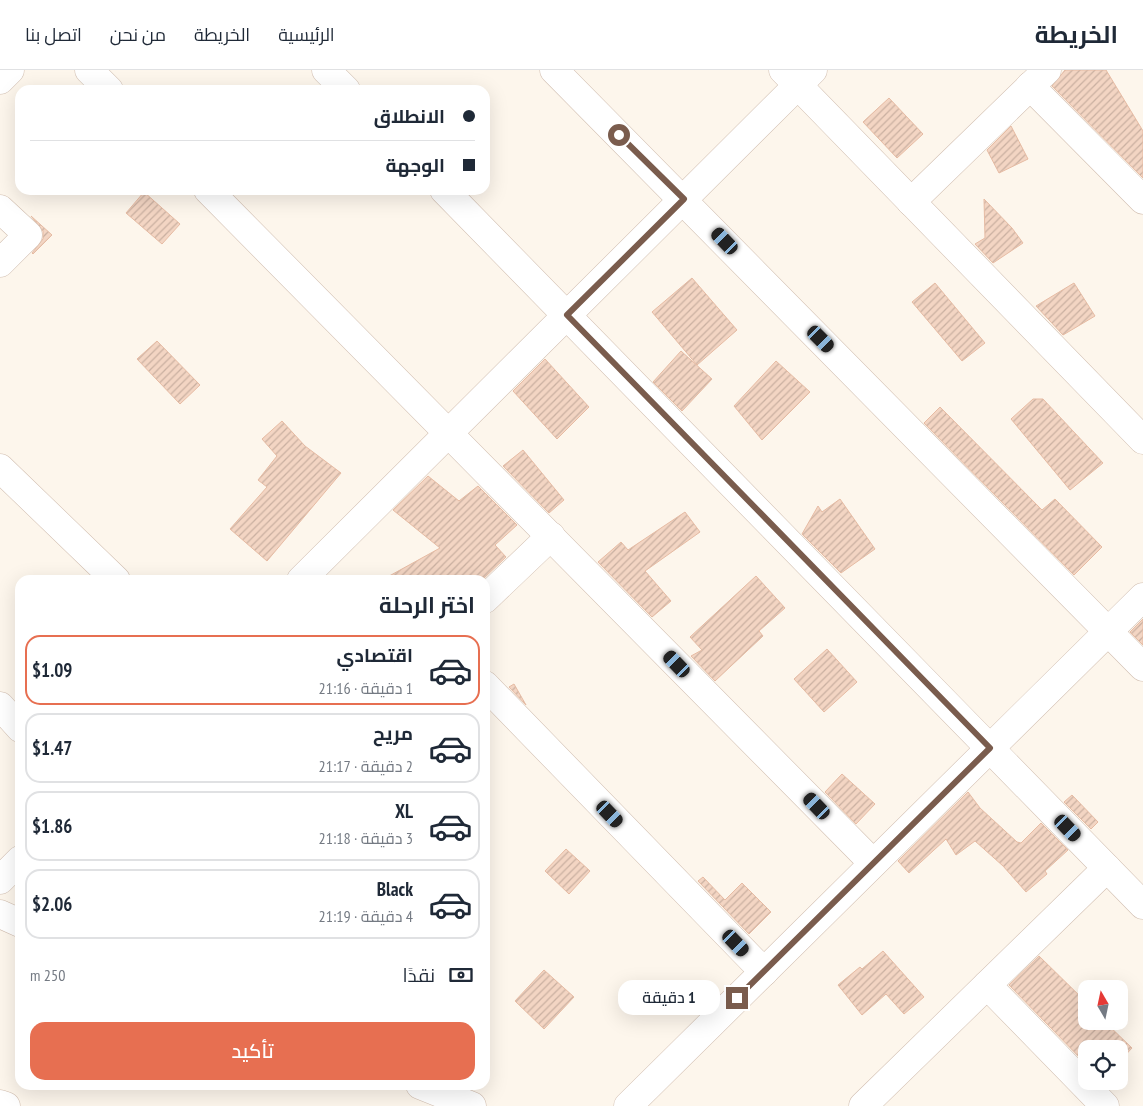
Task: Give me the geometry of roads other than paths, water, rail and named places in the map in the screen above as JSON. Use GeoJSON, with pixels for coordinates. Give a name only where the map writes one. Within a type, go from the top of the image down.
{"type":"FeatureCollection","features":[{"type":"Feature","properties":{"kind":"street"},"geometry":{"type":"LineString","coordinates":[[0,80],[10,70]]}},
{"type":"Feature","properties":{"kind":"street"},"geometry":{"type":"LineString","coordinates":[[89,70],[103,85]]}},
{"type":"Feature","properties":{"kind":"street"},"geometry":{"type":"LineString","coordinates":[[326,70],[341,85]]}},
{"type":"Feature","properties":{"kind":"street"},"geometry":{"type":"LineString","coordinates":[[554,70],[684,199],[1143,667]]}},
{"type":"Feature","properties":{"kind":"street"},"geometry":{"type":"LineString","coordinates":[[306,575],[684,199],[798,75],[911,202],[1143,440]]}},
{"type":"Feature","properties":{"kind":"street"},"geometry":{"type":"LineString","coordinates":[[911,202],[1039,78],[1143,200]]}},
{"type":"Feature","properties":{"kind":"street"},"geometry":{"type":"LineString","coordinates":[[213,195],[873,863]]}},
{"type":"Feature","properties":{"kind":"street"},"geometry":{"type":"LineString","coordinates":[[449,195],[1143,905]]}},
{"type":"Feature","properties":{"kind":"street"},"geometry":{"type":"LineString","coordinates":[[0,209],[28,235],[0,263]]}},
{"type":"Feature","properties":{"kind":"street"},"geometry":{"type":"LineString","coordinates":[[0,468],[111,575]]}},
{"type":"Feature","properties":{"kind":"street"},"geometry":{"type":"LineString","coordinates":[[490,594],[550,536]]}},
{"type":"Feature","properties":{"kind":"street"},"geometry":{"type":"LineString","coordinates":[[628,1106],[1143,597]]}},
{"type":"Feature","properties":{"kind":"street"},"geometry":{"type":"LineString","coordinates":[[490,690],[764,972]]}},
{"type":"Feature","properties":{"kind":"street"},"geometry":{"type":"LineString","coordinates":[[0,706],[15,722]]}},
{"type":"Feature","properties":{"kind":"street"},"geometry":{"type":"LineString","coordinates":[[0,880],[15,865]]}},
{"type":"Feature","properties":{"kind":"street"},"geometry":{"type":"LineString","coordinates":[[863,1106],[1107,868]]}},
{"type":"Feature","properties":{"kind":"street"},"geometry":{"type":"LineString","coordinates":[[0,914],[15,920]]}},
{"type":"Feature","properties":{"kind":"street"},"geometry":{"type":"LineString","coordinates":[[987,985],[1105,1106]]}},
{"type":"Feature","properties":{"kind":"street"},"geometry":{"type":"LineString","coordinates":[[432,1090],[472,1106]]}},
{"type":"Feature","properties":{"kind":"street"},"geometry":{"type":"LineString","coordinates":[[0,1104],[6,1106]]}}]}
